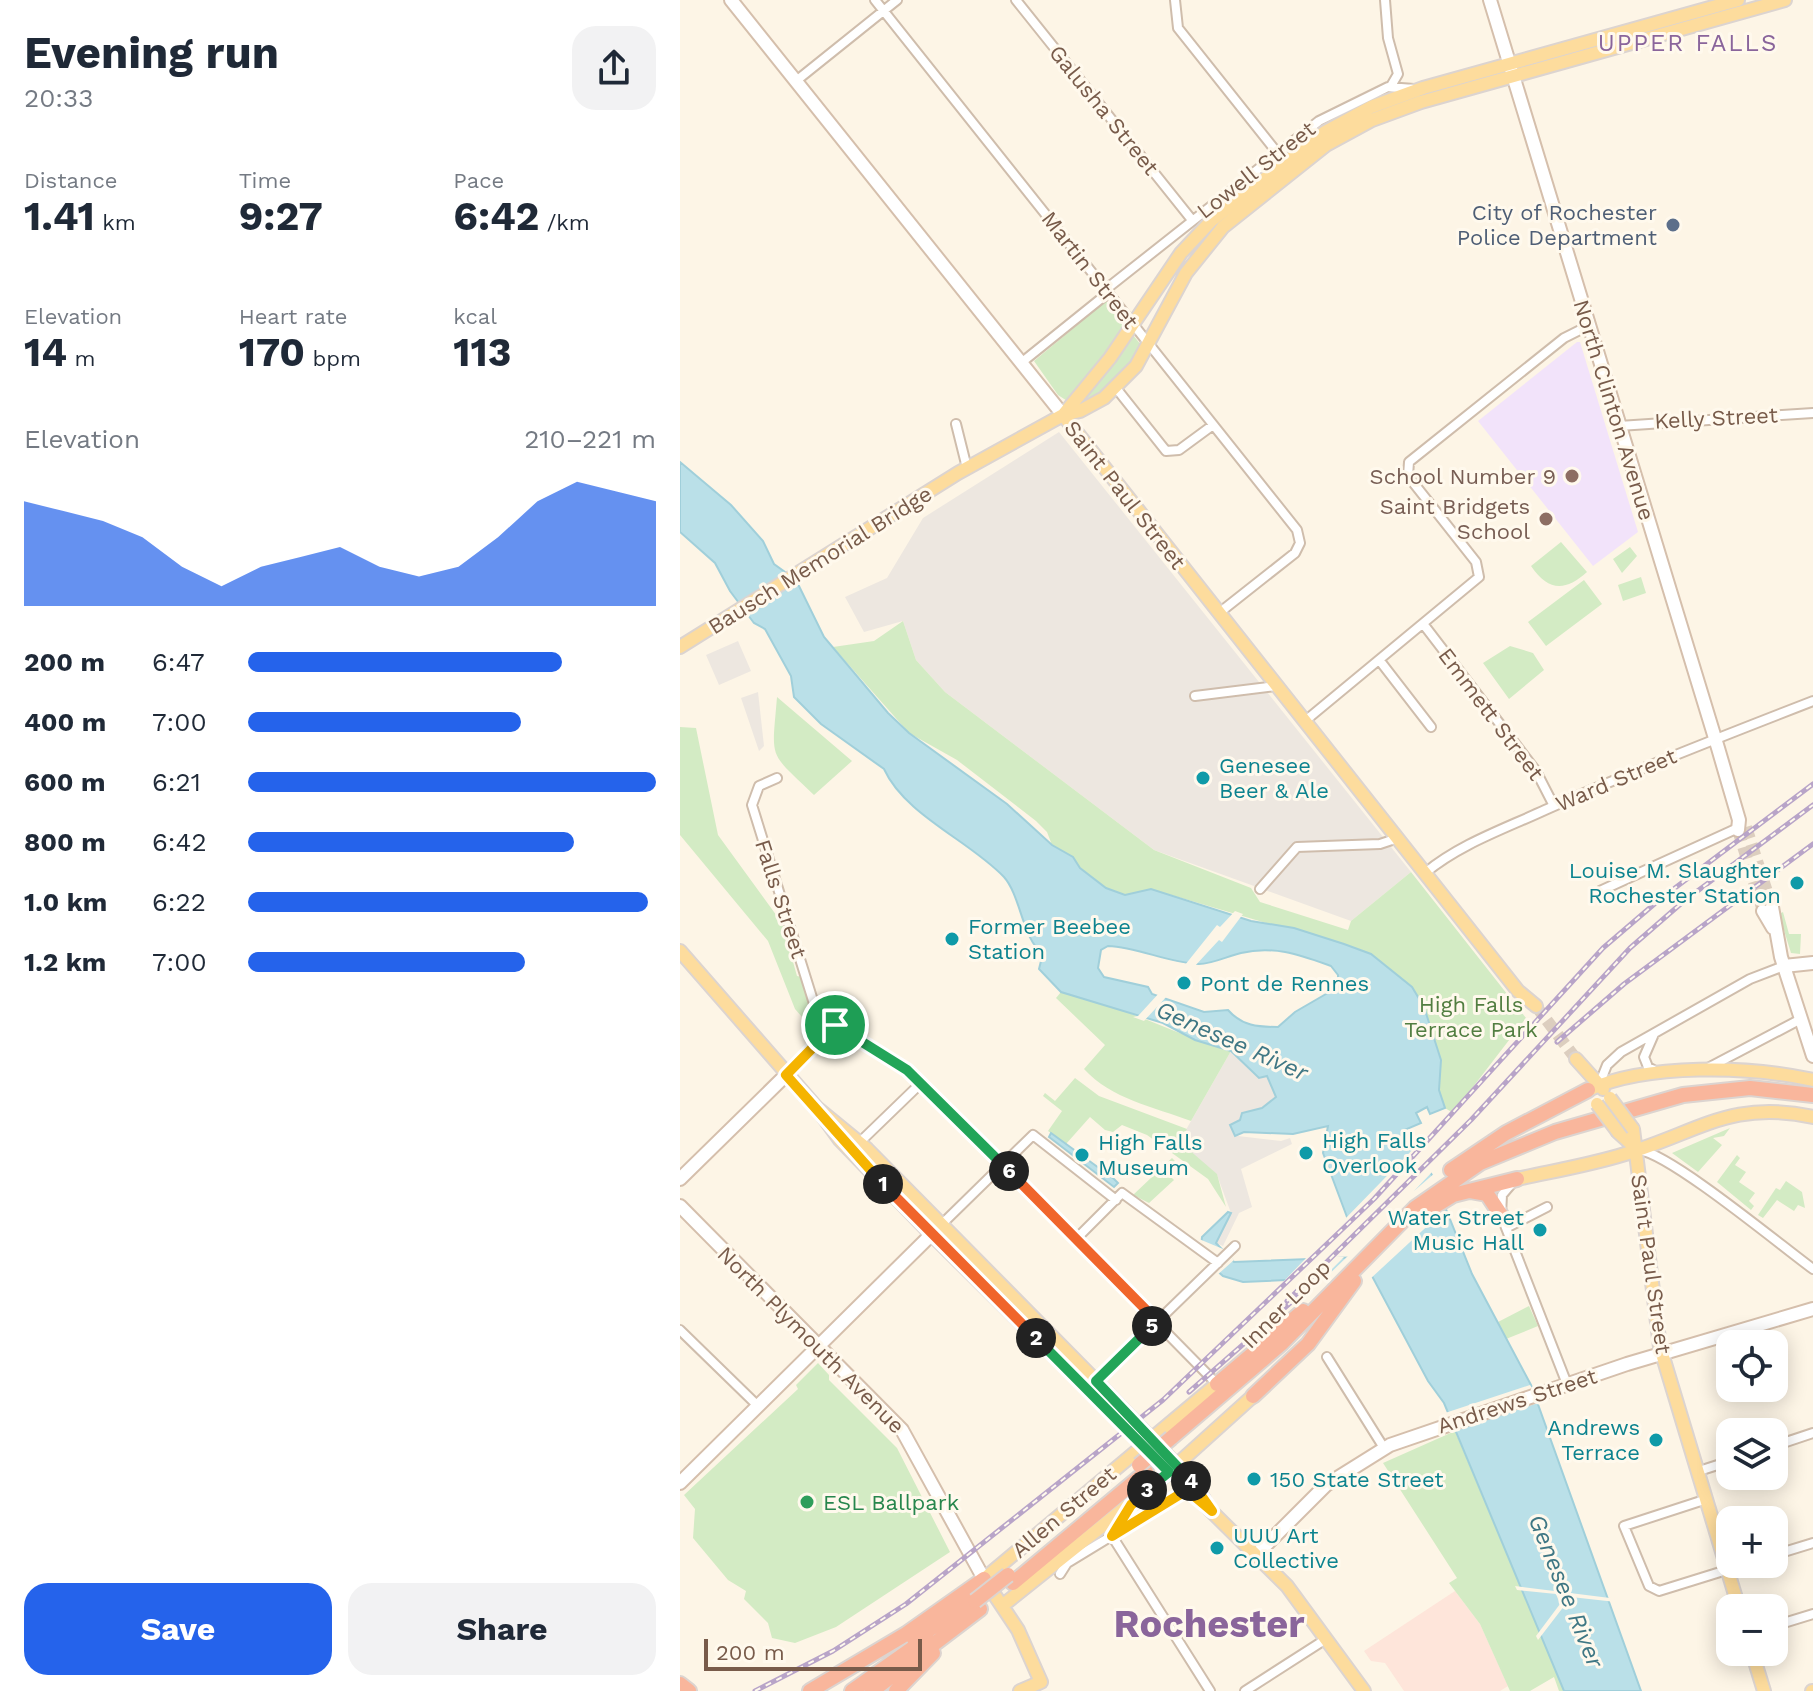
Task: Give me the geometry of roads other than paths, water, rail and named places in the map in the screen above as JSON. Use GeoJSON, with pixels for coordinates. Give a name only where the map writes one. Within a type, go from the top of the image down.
{"type":"FeatureCollection","features":[{"type":"Feature","properties":{"kind":"highway"},"geometry":{"type":"LineString","coordinates":[[1442,1190],[1489,1143],[1594,1088]]}},
{"type":"Feature","properties":{"kind":"highway","name":"Inner Loop"},"geometry":{"type":"LineString","coordinates":[[872,1691],[1284,1353],[1396,1226],[1480,1163],[1529,1141],[1657,1101],[1736,1088],[1813,1095]]}},
{"type":"Feature","properties":{"kind":"highway","name":"Inner Loop"},"geometry":{"type":"LineString","coordinates":[[1347,1281],[1422,1214],[1442,1190],[1521,1155],[1661,1109],[1738,1098],[1813,1105]]}},
{"type":"Feature","properties":{"kind":"highway"},"geometry":{"type":"LineString","coordinates":[[1462,1192],[1517,1179]]}},
{"type":"Feature","properties":{"kind":"highway"},"geometry":{"type":"LineString","coordinates":[[1442,1190],[1487,1194],[1504,1222]]}},
{"type":"Feature","properties":{"kind":"highway"},"geometry":{"type":"LineString","coordinates":[[1217,1384],[1347,1281]]}},
{"type":"Feature","properties":{"kind":"highway"},"geometry":{"type":"LineString","coordinates":[[1253,1396],[1308,1344],[1347,1281]]}},
{"type":"Feature","properties":{"kind":"highway"},"geometry":{"type":"LineString","coordinates":[[810,1691],[906,1634],[984,1579]]}},
{"type":"Feature","properties":{"kind":"highway"},"geometry":{"type":"LineString","coordinates":[[821,1691],[978,1605]]}},
{"type":"Feature","properties":{"kind":"highway"},"geometry":{"type":"LineString","coordinates":[[896,1691],[978,1605]]}},
{"type":"Feature","properties":{"kind":"highway","name":"Inner Loop"},"geometry":{"type":"LineString","coordinates":[[852,1691],[978,1605]]}},
{"type":"Feature","properties":{"kind":"highway"},"geometry":{"type":"LineString","coordinates":[[680,1684],[689,1691]]}},
{"type":"Feature","properties":{"kind":"main road","name":"Saint Paul Street"},"geometry":{"type":"LineString","coordinates":[[731,0],[1533,1009]]}},
{"type":"Feature","properties":{"kind":"main road","name":"North Clinton Avenue"},"geometry":{"type":"LineString","coordinates":[[1490,0],[1740,826]]}},
{"type":"Feature","properties":{"kind":"main road"},"geometry":{"type":"LineString","coordinates":[[1285,162],[1384,115],[1710,4],[1738,0]]}},
{"type":"Feature","properties":{"kind":"main road"},"geometry":{"type":"LineString","coordinates":[[1063,415],[1198,233],[1285,162],[1347,119],[1423,88],[1510,70],[1785,0]]}},
{"type":"Feature","properties":{"kind":"main road","name":"Bausch Memorial Bridge"},"geometry":{"type":"LineString","coordinates":[[684,645],[967,468],[1063,415],[1085,409],[1116,388],[1132,371],[1149,344],[1182,279],[1201,251],[1285,162]]}},
{"type":"Feature","properties":{"kind":"main road"},"geometry":{"type":"LineString","coordinates":[[1767,909],[1813,1056]]}},
{"type":"Feature","properties":{"kind":"main road"},"geometry":{"type":"LineString","coordinates":[[680,951],[817,1108],[840,1140],[937,1230],[1287,1586],[1364,1691]]}},
{"type":"Feature","properties":{"kind":"main road"},"geometry":{"type":"LineString","coordinates":[[1784,966],[1813,963]]}},
{"type":"Feature","properties":{"kind":"main road"},"geometry":{"type":"LineString","coordinates":[[1801,1019],[1813,1038]]}},
{"type":"Feature","properties":{"kind":"main road","name":"Saint Paul Street"},"geometry":{"type":"LineString","coordinates":[[1573,1061],[1604,1101],[1633,1129],[1662,1354],[1716,1529]]}},
{"type":"Feature","properties":{"kind":"main road"},"geometry":{"type":"LineString","coordinates":[[1594,1088],[1627,1077],[1664,1073],[1700,1072],[1813,1080]]}},
{"type":"Feature","properties":{"kind":"main road"},"geometry":{"type":"LineString","coordinates":[[680,1179],[786,1075]]}},
{"type":"Feature","properties":{"kind":"main road","name":"Saint Paul Street"},"geometry":{"type":"LineString","coordinates":[[1604,1101],[1618,1132],[1638,1150]]}},
{"type":"Feature","properties":{"kind":"main road"},"geometry":{"type":"LineString","coordinates":[[817,1108],[860,1142],[937,1230]]}},
{"type":"Feature","properties":{"kind":"main road"},"geometry":{"type":"LineString","coordinates":[[1517,1179],[1638,1150],[1726,1116],[1765,1112],[1813,1117]]}},
{"type":"Feature","properties":{"kind":"main road","name":"North Plymouth Avenue"},"geometry":{"type":"LineString","coordinates":[[680,1206],[902,1430],[984,1579],[1027,1648],[1043,1687]]}},
{"type":"Feature","properties":{"kind":"main road"},"geometry":{"type":"LineString","coordinates":[[680,1483],[937,1230]]}},
{"type":"Feature","properties":{"kind":"main road","name":"Andrews Street"},"geometry":{"type":"LineString","coordinates":[[1256,1555],[1326,1485],[1384,1448],[1536,1394],[1813,1309]]}},
{"type":"Feature","properties":{"kind":"main road","name":"Allen Street"},"geometry":{"type":"LineString","coordinates":[[984,1579],[1217,1384]]}},
{"type":"Feature","properties":{"kind":"main road","name":"Allen Street"},"geometry":{"type":"LineString","coordinates":[[1002,1606],[1136,1499],[1253,1396]]}},
{"type":"Feature","properties":{"kind":"main road"},"geometry":{"type":"LineString","coordinates":[[1173,1468],[1187,1490],[1212,1511]]}},
{"type":"Feature","properties":{"kind":"main road"},"geometry":{"type":"LineString","coordinates":[[1756,1666],[1764,1691]]}},
{"type":"Feature","properties":{"kind":"main road"},"geometry":{"type":"LineString","coordinates":[[1020,1691],[1043,1687]]}},
{"type":"Feature","properties":{"kind":"street","name":"Martin Street"},"geometry":{"type":"LineString","coordinates":[[875,0],[1297,530],[1300,543],[1295,553],[1219,613]]}},
{"type":"Feature","properties":{"kind":"street"},"geometry":{"type":"LineString","coordinates":[[796,81],[897,0]]}},
{"type":"Feature","properties":{"kind":"street","name":"Galusha Street"},"geometry":{"type":"LineString","coordinates":[[1016,0],[1192,220]]}},
{"type":"Feature","properties":{"kind":"street"},"geometry":{"type":"LineString","coordinates":[[1175,0],[1178,28],[1285,162]]}},
{"type":"Feature","properties":{"kind":"street"},"geometry":{"type":"LineString","coordinates":[[1385,0],[1388,38],[1398,74],[1391,86]]}},
{"type":"Feature","properties":{"kind":"street","name":"Lowell Street"},"geometry":{"type":"LineString","coordinates":[[1021,363],[1192,220],[1285,162],[1327,116],[1391,86],[1423,88]]}},
{"type":"Feature","properties":{"kind":"street"},"geometry":{"type":"LineString","coordinates":[[1305,721],[1475,583],[1479,569],[1410,479],[1409,462],[1564,338],[1588,326]]}},
{"type":"Feature","properties":{"kind":"street"},"geometry":{"type":"LineString","coordinates":[[1116,388],[1166,451],[1179,450],[1213,425]]}},
{"type":"Feature","properties":{"kind":"street","name":"Kelly Street"},"geometry":{"type":"LineString","coordinates":[[1619,426],[1813,413]]}},
{"type":"Feature","properties":{"kind":"street"},"geometry":{"type":"LineString","coordinates":[[956,424],[967,468]]}},
{"type":"Feature","properties":{"kind":"street","name":"Emmett Street"},"geometry":{"type":"LineString","coordinates":[[1424,625],[1536,771],[1554,806]]}},
{"type":"Feature","properties":{"kind":"street"},"geometry":{"type":"LineString","coordinates":[[1380,661],[1431,727]]}},
{"type":"Feature","properties":{"kind":"street"},"geometry":{"type":"LineString","coordinates":[[1195,696],[1276,686]]}},
{"type":"Feature","properties":{"kind":"street","name":"Ward Street"},"geometry":{"type":"LineString","coordinates":[[1425,873],[1460,849],[1554,806],[1715,738],[1812,702]]}},
{"type":"Feature","properties":{"kind":"street","name":"Falls Street"},"geometry":{"type":"LineString","coordinates":[[777,778],[766,781],[756,790],[752,808],[790,917],[814,1004],[835,1025]]}},
{"type":"Feature","properties":{"kind":"street"},"geometry":{"type":"LineString","coordinates":[[1600,891],[1740,826]]}},
{"type":"Feature","properties":{"kind":"street"},"geometry":{"type":"LineString","coordinates":[[1260,889],[1297,847],[1380,844],[1398,838]]}},
{"type":"Feature","properties":{"kind":"street"},"geometry":{"type":"LineString","coordinates":[[1594,1088],[1615,1056],[1750,979],[1784,966]]}},
{"type":"Feature","properties":{"kind":"street"},"geometry":{"type":"LineString","coordinates":[[1700,1072],[1801,1019]]}},
{"type":"Feature","properties":{"kind":"street"},"geometry":{"type":"LineString","coordinates":[[786,1075],[835,1025],[904,1067],[1217,1384]]}},
{"type":"Feature","properties":{"kind":"street"},"geometry":{"type":"LineString","coordinates":[[1657,1031],[1646,1046],[1644,1059],[1651,1069],[1664,1073]]}},
{"type":"Feature","properties":{"kind":"street"},"geometry":{"type":"LineString","coordinates":[[860,1142],[921,1083]]}},
{"type":"Feature","properties":{"kind":"street"},"geometry":{"type":"LineString","coordinates":[[937,1230],[1033,1135],[1218,1263]]}},
{"type":"Feature","properties":{"kind":"street"},"geometry":{"type":"LineString","coordinates":[[1638,1150],[1653,1153],[1680,1171],[1810,1267]]}},
{"type":"Feature","properties":{"kind":"street"},"geometry":{"type":"LineString","coordinates":[[1517,1179],[1502,1195],[1504,1222],[1567,1384]]}},
{"type":"Feature","properties":{"kind":"street"},"geometry":{"type":"LineString","coordinates":[[1076,1239],[1119,1196]]}},
{"type":"Feature","properties":{"kind":"street"},"geometry":{"type":"LineString","coordinates":[[1504,1222],[1547,1207]]}},
{"type":"Feature","properties":{"kind":"street"},"geometry":{"type":"LineString","coordinates":[[1092,1385],[1235,1246]]}},
{"type":"Feature","properties":{"kind":"street"},"geometry":{"type":"LineString","coordinates":[[680,1330],[758,1406]]}},
{"type":"Feature","properties":{"kind":"street"},"geometry":{"type":"LineString","coordinates":[[1327,1357],[1384,1448]]}},
{"type":"Feature","properties":{"kind":"street"},"geometry":{"type":"LineString","coordinates":[[1788,1441],[1813,1433]]}},
{"type":"Feature","properties":{"kind":"street"},"geometry":{"type":"LineString","coordinates":[[1699,1471],[1716,1466]]}},
{"type":"Feature","properties":{"kind":"street","name":"Allen Street"},"geometry":{"type":"LineString","coordinates":[[1060,1574],[1065,1565],[1187,1490]]}},
{"type":"Feature","properties":{"kind":"street","name":"Allen Street"},"geometry":{"type":"LineString","coordinates":[[1112,1536],[1136,1499]]}},
{"type":"Feature","properties":{"kind":"street"},"geometry":{"type":"LineString","coordinates":[[1707,1499],[1624,1526],[1648,1584],[1654,1591],[1716,1573]]}},
{"type":"Feature","properties":{"kind":"street"},"geometry":{"type":"LineString","coordinates":[[1112,1536],[1210,1691]]}},
{"type":"Feature","properties":{"kind":"street"},"geometry":{"type":"LineString","coordinates":[[1788,1551],[1813,1543]]}},
{"type":"Feature","properties":{"kind":"street"},"geometry":{"type":"LineString","coordinates":[[1788,1622],[1813,1614]]}},
{"type":"Feature","properties":{"kind":"street"},"geometry":{"type":"LineString","coordinates":[[1245,1691],[1326,1639]]}},
{"type":"Feature","properties":{"kind":"water","name":"Genesee River"},"geometry":{"type":"Polygon","coordinates":[[[680,462],[731,505],[763,541],[774,564],[796,580],[824,637],[888,713],[909,733],[1007,804],[1106,888],[1125,895],[1151,889],[1251,921],[1294,928],[1344,944],[1371,954],[1412,987],[1424,1007],[1441,1060],[1439,1090],[1445,1108],[1430,1114],[1427,1107],[1416,1113],[1421,1123],[1402,1131],[1415,1145],[1433,1177],[1472,1274],[1531,1385],[1641,1691],[1564,1691],[1444,1403],[1428,1381],[1372,1276],[1243,1282],[1223,1276],[1200,1256],[1202,1237],[1228,1212],[1231,1213],[1216,1243],[1234,1262],[1362,1257],[1323,1153],[1328,1126],[1293,1134],[1244,1132],[1235,1136],[1230,1125],[1240,1120],[1242,1113],[1262,1108],[1276,1097],[1267,1076],[1259,1078],[1231,1051],[1195,1040],[1163,1023],[1061,992],[1039,969],[1043,953],[1031,939],[1004,877],[922,814],[894,785],[884,769],[821,724],[794,697],[791,676],[765,629],[754,623],[730,591],[715,563],[680,532],[680,462]],[[1108,946],[1101,950],[1098,968],[1104,977],[1148,987],[1152,994],[1204,1012],[1228,1010],[1239,1019],[1257,1026],[1278,1027],[1295,1012],[1338,987],[1338,975],[1331,966],[1287,952],[1253,951],[1199,964],[1108,946]]]}},
{"type":"Feature","properties":{"kind":"water"},"geometry":{"type":"Polygon","coordinates":[[[1051,1133],[1118,1183],[1114,1187],[1049,1137],[1051,1133]]]}},
{"type":"Feature","properties":{"kind":"tunnel"},"geometry":{"type":"LineString","coordinates":[[1746,827],[1772,907]]}},
{"type":"Feature","properties":{"kind":"tunnel"},"geometry":{"type":"LineString","coordinates":[[1738,830],[1763,911]]}},
{"type":"Feature","properties":{"kind":"tunnel"},"geometry":{"type":"LineString","coordinates":[[1536,1006],[1576,1059]]}},
{"type":"Feature","properties":{"kind":"railway"},"geometry":{"type":"LineString","coordinates":[[755,1691],[833,1651],[906,1604],[1163,1400],[1374,1199],[1603,948],[1659,900],[1813,784]]}},
{"type":"Feature","properties":{"kind":"railway"},"geometry":{"type":"LineString","coordinates":[[1287,1301],[1471,1120],[1630,948],[1684,901],[1813,805]]}},
{"type":"Feature","properties":{"kind":"railway"},"geometry":{"type":"LineString","coordinates":[[1557,1042],[1624,984],[1813,844]]}},
{"type":"Feature","properties":{"kind":"railway"},"geometry":{"type":"LineString","coordinates":[[1189,1392],[1297,1297]]}},
{"type":"Feature","properties":{"kind":"place","name":"City of Rochester Police Department"},"geometry":{"type":"Point","coordinates":[1673,225]}},
{"type":"Feature","properties":{"kind":"place","name":"School Number 9"},"geometry":{"type":"Point","coordinates":[1572,476]}},
{"type":"Feature","properties":{"kind":"place","name":"Saint Bridgets School"},"geometry":{"type":"Point","coordinates":[1546,519]}},
{"type":"Feature","properties":{"kind":"place","name":"Genesee Beer & Ale"},"geometry":{"type":"Point","coordinates":[1203,778]}},
{"type":"Feature","properties":{"kind":"place","name":"Louise M. Slaughter Rochester Station"},"geometry":{"type":"Point","coordinates":[1797,883]}},
{"type":"Feature","properties":{"kind":"place","name":"Former Beebee Station"},"geometry":{"type":"Point","coordinates":[952,939]}},
{"type":"Feature","properties":{"kind":"place","name":"Pont de Rennes"},"geometry":{"type":"Point","coordinates":[1184,983]}},
{"type":"Feature","properties":{"kind":"place","name":"High Falls Overlook"},"geometry":{"type":"Point","coordinates":[1306,1153]}},
{"type":"Feature","properties":{"kind":"place","name":"High Falls Museum"},"geometry":{"type":"Point","coordinates":[1082,1155]}},
{"type":"Feature","properties":{"kind":"place","name":"Water Street Music Hall"},"geometry":{"type":"Point","coordinates":[1540,1230]}},
{"type":"Feature","properties":{"kind":"place","name":"Andrews Terrace"},"geometry":{"type":"Point","coordinates":[1656,1440]}},
{"type":"Feature","properties":{"kind":"place","name":"150 State Street"},"geometry":{"type":"Point","coordinates":[1254,1479]}},
{"type":"Feature","properties":{"kind":"place","name":"ESL Ballpark"},"geometry":{"type":"Point","coordinates":[807,1502]}},
{"type":"Feature","properties":{"kind":"place","name":"UUU Art Collective"},"geometry":{"type":"Point","coordinates":[1217,1548]}},
{"type":"Feature","properties":{"kind":"district","name":"UPPER FALLS"},"geometry":{"type":"Point","coordinates":[1688,43]}},
{"type":"Feature","properties":{"kind":"district","name":"Rochester"},"geometry":{"type":"Point","coordinates":[1209,1624]}},
{"type":"Feature","properties":{"kind":"park label","name":"High Falls Terrace Park"},"geometry":{"type":"Point","coordinates":[1471,1016]}}]}
